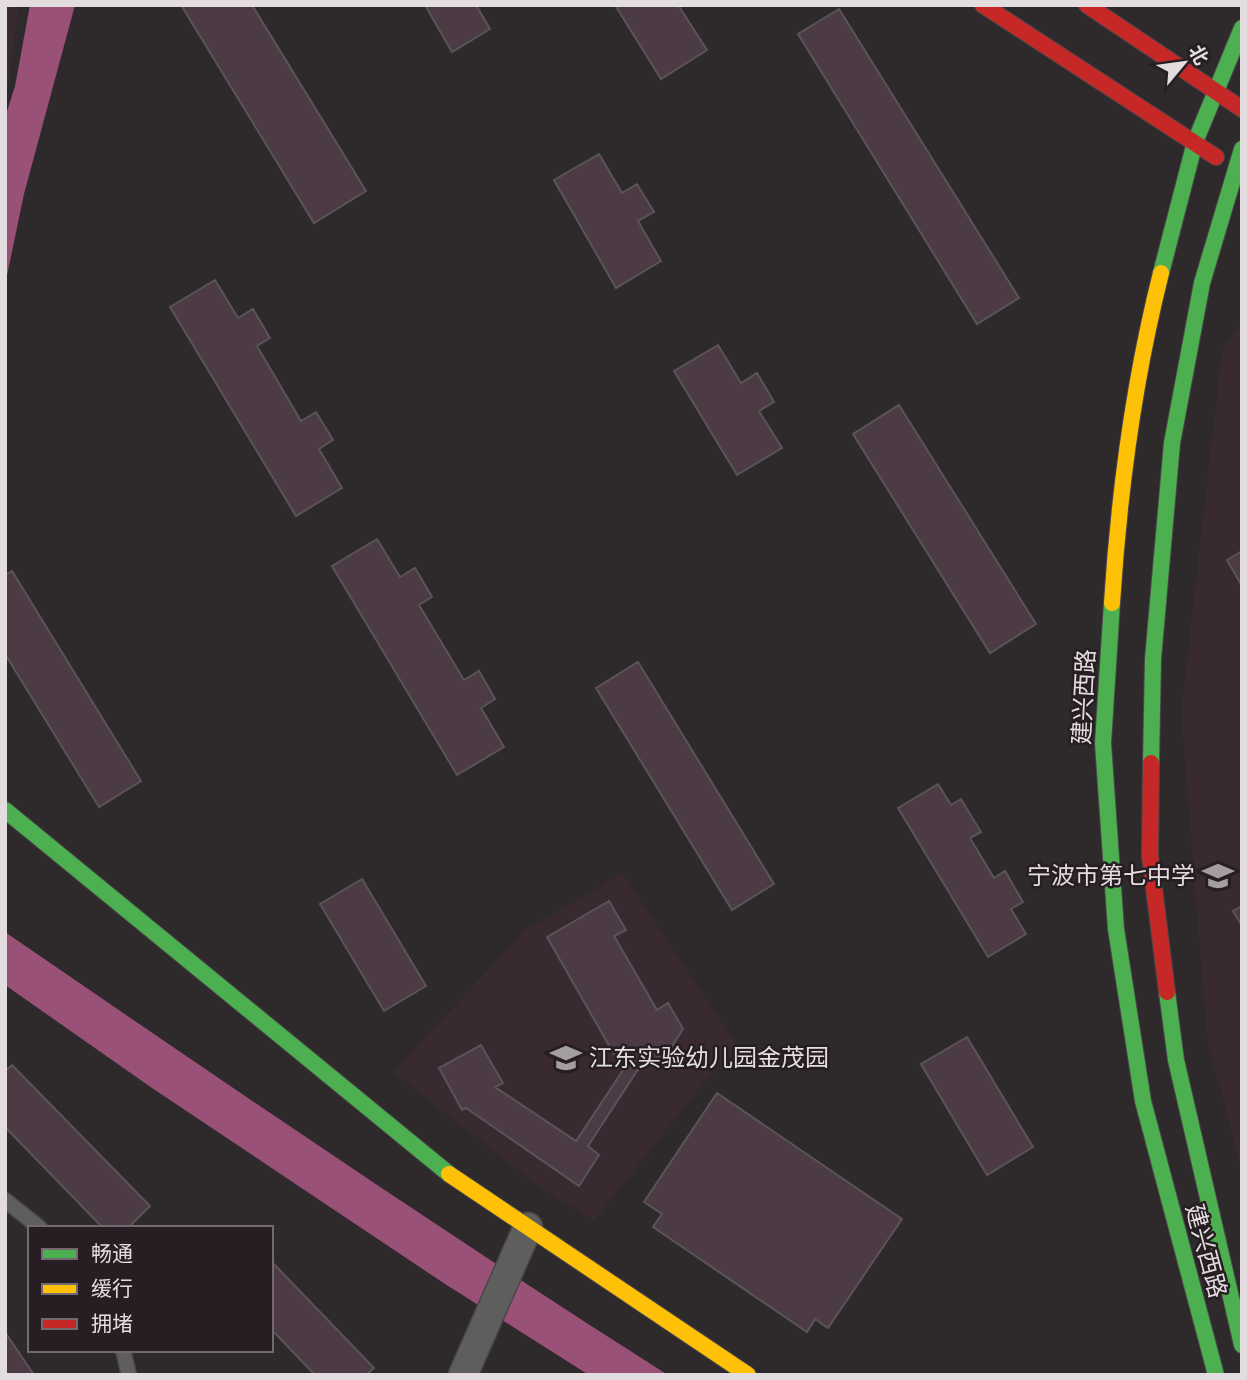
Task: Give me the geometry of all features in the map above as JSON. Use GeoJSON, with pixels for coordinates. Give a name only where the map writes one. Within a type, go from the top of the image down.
{"type":"FeatureCollection","features":[{"type":"Feature","properties":{"kind":"street"},"geometry":{"type":"LineString","coordinates":[[983,5],[1239,171]]}},
{"type":"Feature","properties":{"kind":"street"},"geometry":{"type":"LineString","coordinates":[[1087,5],[1242,109]]}},
{"type":"Feature","properties":{"kind":"street","name":"建兴西路"},"geometry":{"type":"LineString","coordinates":[[1216,1375],[1143,1101],[1116,929],[1103,743],[1117,526],[1147,329],[1195,142],[1242,28]]}},
{"type":"Feature","properties":{"kind":"street","name":"建兴西路"},"geometry":{"type":"LineString","coordinates":[[1242,149],[1239,171],[1202,283],[1172,443],[1153,659],[1150,856],[1176,1060],[1242,1345]]}},
{"type":"Feature","properties":{"kind":"street"},"geometry":{"type":"LineString","coordinates":[[5,810],[436,1165],[524,1234],[748,1375]]}},
{"type":"Feature","properties":{"kind":"street"},"geometry":{"type":"LineString","coordinates":[[463,1375],[524,1234]]}},
{"type":"Feature","properties":{"kind":"lane"},"geometry":{"type":"LineString","coordinates":[[5,1200],[38,1226]]}},
{"type":"Feature","properties":{"kind":"lane"},"geometry":{"type":"LineString","coordinates":[[123,1352],[129,1375]]}},
{"type":"Feature","properties":{"kind":"shaded area"},"geometry":{"type":"Polygon","coordinates":[[[5,5],[19,5],[9,82],[5,93],[5,5]]]}},
{"type":"Feature","properties":{"kind":"shaded area"},"geometry":{"type":"Polygon","coordinates":[[[30,5],[75,5],[24,194],[5,285],[5,118],[15,86],[30,5]]]}},
{"type":"Feature","properties":{"kind":"shaded area","name":"宁波市第七中学"},"geometry":{"type":"Polygon","coordinates":[[[1242,323],[1242,1175],[1207,1038],[1181,713],[1222,350],[1242,323]]]}},
{"type":"Feature","properties":{"kind":"shaded area","name":"江东实验幼儿园金茂园"},"geometry":{"type":"Polygon","coordinates":[[[623,873],[736,1043],[594,1221],[532,1181],[393,1072],[525,930],[623,873]]]}},
{"type":"Feature","properties":{"kind":"shaded area"},"geometry":{"type":"Polygon","coordinates":[[[5,932],[417,1212],[668,1375],[589,1375],[445,1284],[152,1088],[5,985],[5,932]]]}},
{"type":"Feature","properties":{"kind":"building"},"geometry":{"type":"Polygon","coordinates":[[[181,5],[252,5],[366,191],[314,223],[181,5]]]}},
{"type":"Feature","properties":{"kind":"building"},"geometry":{"type":"Polygon","coordinates":[[[425,5],[476,5],[490,29],[452,52],[425,5]]]}},
{"type":"Feature","properties":{"kind":"building"},"geometry":{"type":"Polygon","coordinates":[[[615,5],[678,5],[707,50],[661,79],[615,5]]]}},
{"type":"Feature","properties":{"kind":"building"},"geometry":{"type":"Polygon","coordinates":[[[839,9],[1019,298],[977,324],[798,34],[839,9]]]}},
{"type":"Feature","properties":{"kind":"building"},"geometry":{"type":"Polygon","coordinates":[[[599,154],[622,193],[637,184],[654,212],[638,221],[661,261],[616,288],[554,180],[599,154]]]}},
{"type":"Feature","properties":{"kind":"building"},"geometry":{"type":"Polygon","coordinates":[[[215,280],[238,318],[253,309],[270,338],[257,346],[301,421],[316,412],[333,440],[319,449],[342,488],[296,516],[170,307],[215,280]]]}},
{"type":"Feature","properties":{"kind":"building"},"geometry":{"type":"Polygon","coordinates":[[[718,345],[741,383],[757,373],[774,402],[759,411],[782,448],[737,475],[674,371],[718,345]]]}},
{"type":"Feature","properties":{"kind":"building"},"geometry":{"type":"Polygon","coordinates":[[[899,405],[1036,624],[990,653],[853,434],[899,405]]]}},
{"type":"Feature","properties":{"kind":"building"},"geometry":{"type":"Polygon","coordinates":[[[377,539],[400,577],[415,568],[432,597],[419,605],[464,680],[479,671],[495,699],[481,708],[504,747],[457,775],[332,566],[377,539]]]}},
{"type":"Feature","properties":{"kind":"building"},"geometry":{"type":"Polygon","coordinates":[[[1242,551],[1242,586],[1227,560],[1242,551]]]}},
{"type":"Feature","properties":{"kind":"building"},"geometry":{"type":"Polygon","coordinates":[[[12,571],[141,781],[99,807],[5,654],[5,575],[12,571]]]}},
{"type":"Feature","properties":{"kind":"building"},"geometry":{"type":"Polygon","coordinates":[[[638,662],[774,884],[732,910],[596,688],[638,662]]]}},
{"type":"Feature","properties":{"kind":"building"},"geometry":{"type":"Polygon","coordinates":[[[938,784],[951,805],[961,799],[981,832],[970,838],[994,878],[1005,871],[1023,902],[1011,909],[1026,934],[988,957],[898,808],[938,784]]]}},
{"type":"Feature","properties":{"kind":"building"},"geometry":{"type":"Polygon","coordinates":[[[362,879],[426,986],[384,1011],[320,904],[362,879]]]}},
{"type":"Feature","properties":{"kind":"building"},"geometry":{"type":"Polygon","coordinates":[[[609,901],[626,930],[614,936],[657,1010],[668,1003],[683,1029],[669,1051],[637,1071],[588,1146],[599,1155],[579,1186],[466,1108],[462,1110],[439,1068],[481,1045],[503,1083],[495,1087],[576,1141],[623,1070],[547,937],[609,901]]]}},
{"type":"Feature","properties":{"kind":"building"},"geometry":{"type":"Polygon","coordinates":[[[1242,906],[1242,926],[1233,911],[1242,906]]]}},
{"type":"Feature","properties":{"kind":"building"},"geometry":{"type":"Polygon","coordinates":[[[967,1037],[1033,1147],[987,1175],[921,1064],[967,1037]]]}},
{"type":"Feature","properties":{"kind":"building"},"geometry":{"type":"Polygon","coordinates":[[[12,1065],[150,1206],[130,1226],[101,1226],[5,1127],[5,1071],[12,1065]]]}},
{"type":"Feature","properties":{"kind":"building"},"geometry":{"type":"Polygon","coordinates":[[[717,1093],[902,1219],[828,1328],[815,1319],[807,1332],[653,1227],[662,1214],[644,1202],[717,1093]]]}},
{"type":"Feature","properties":{"kind":"building"},"geometry":{"type":"Polygon","coordinates":[[[273,1263],[374,1368],[366,1375],[315,1375],[273,1331],[273,1263]]]}},
{"type":"Feature","properties":{"kind":"building"},"geometry":{"type":"Polygon","coordinates":[[[5,1332],[34,1375],[5,1375],[5,1332]]]}},
{"type":"Feature","properties":{"kind":"traffic: fast"},"geometry":{"type":"LineString","coordinates":[[1161,273],[1195,142],[1242,28]]}},
{"type":"Feature","properties":{"kind":"traffic: fast"},"geometry":{"type":"LineString","coordinates":[[1151,763],[1153,659],[1172,443],[1202,283],[1242,149]]}},
{"type":"Feature","properties":{"kind":"traffic: fast"},"geometry":{"type":"LineString","coordinates":[[1112,603],[1103,743],[1116,929],[1143,1101],[1216,1375]]}},
{"type":"Feature","properties":{"kind":"traffic: fast"},"geometry":{"type":"LineString","coordinates":[[5,810],[449,1174]]}},
{"type":"Feature","properties":{"kind":"traffic: fast"},"geometry":{"type":"LineString","coordinates":[[1167,992],[1176,1060],[1242,1345]]}},
{"type":"Feature","properties":{"kind":"traffic: slow"},"geometry":{"type":"LineString","coordinates":[[1112,603],[1129,437],[1143,354],[1161,273]]}},
{"type":"Feature","properties":{"kind":"traffic: slow"},"geometry":{"type":"LineString","coordinates":[[449,1174],[748,1375]]}},
{"type":"Feature","properties":{"kind":"traffic: jam"},"geometry":{"type":"LineString","coordinates":[[983,5],[1216,157]]}},
{"type":"Feature","properties":{"kind":"traffic: jam"},"geometry":{"type":"LineString","coordinates":[[1087,5],[1242,109]]}},
{"type":"Feature","properties":{"kind":"traffic: jam"},"geometry":{"type":"LineString","coordinates":[[1151,763],[1150,856],[1167,992]]}},
{"type":"Feature","properties":{"kind":"place","name":"宁波市第七中学"},"geometry":{"type":"Point","coordinates":[1218,876]}},
{"type":"Feature","properties":{"kind":"place","name":"江东实验幼儿园金茂园"},"geometry":{"type":"Point","coordinates":[566,1058]}}]}
